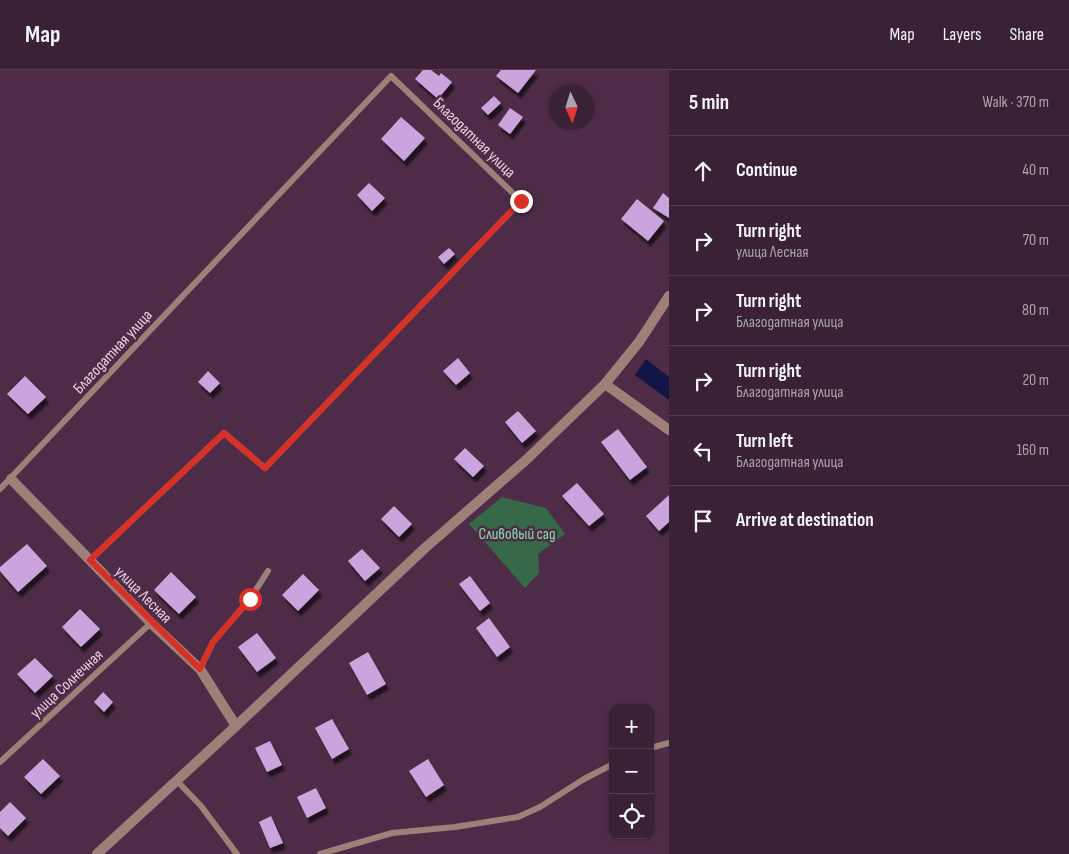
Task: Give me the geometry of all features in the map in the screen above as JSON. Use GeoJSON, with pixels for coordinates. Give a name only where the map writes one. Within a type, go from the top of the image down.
{"type":"FeatureCollection","features":[{"type":"Feature","properties":{"kind":"street"},"geometry":{"type":"LineString","coordinates":[[97,854],[425,548],[526,460],[605,384],[639,342],[669,296]]}},
{"type":"Feature","properties":{"kind":"street"},"geometry":{"type":"LineString","coordinates":[[605,384],[669,430]]}},
{"type":"Feature","properties":{"kind":"street","name":"улица Лесная"},"geometry":{"type":"LineString","coordinates":[[11,479],[152,623],[200,669],[236,726]]}},
{"type":"Feature","properties":{"kind":"lane","name":"Благодатная улица"},"geometry":{"type":"LineString","coordinates":[[11,479],[391,76],[521,201],[265,468],[224,433],[90,560]]}},
{"type":"Feature","properties":{"kind":"lane"},"geometry":{"type":"LineString","coordinates":[[0,489],[11,479]]}},
{"type":"Feature","properties":{"kind":"lane"},"geometry":{"type":"LineString","coordinates":[[200,669],[213,642],[250,599],[268,571]]}},
{"type":"Feature","properties":{"kind":"lane","name":"улица Солнечная"},"geometry":{"type":"LineString","coordinates":[[0,762],[152,623]]}},
{"type":"Feature","properties":{"kind":"lane"},"geometry":{"type":"LineString","coordinates":[[654,747],[669,742]]}},
{"type":"Feature","properties":{"kind":"lane"},"geometry":{"type":"LineString","coordinates":[[320,854],[392,833],[455,827],[518,817],[540,807],[584,779],[609,766]]}},
{"type":"Feature","properties":{"kind":"lane"},"geometry":{"type":"LineString","coordinates":[[176,781],[201,806],[237,854]]}},
{"type":"Feature","properties":{"kind":"green space","name":"Сливовый сад"},"geometry":{"type":"Polygon","coordinates":[[[502,497],[546,508],[565,534],[538,554],[539,573],[525,588],[469,524],[502,497]]]}},
{"type":"Feature","properties":{"kind":"shaded area"},"geometry":{"type":"Polygon","coordinates":[[[646,359],[669,377],[669,400],[635,375],[646,359]]]}},
{"type":"Feature","properties":{"kind":"building"},"geometry":{"type":"Polygon","coordinates":[[[423,70],[431,70],[439,76],[441,73],[452,82],[438,99],[415,79],[423,70]]]}},
{"type":"Feature","properties":{"kind":"building"},"geometry":{"type":"Polygon","coordinates":[[[501,70],[536,70],[518,93],[496,76],[501,70]]]}},
{"type":"Feature","properties":{"kind":"building"},"geometry":{"type":"Polygon","coordinates":[[[494,96],[501,103],[488,115],[481,108],[494,96]]]}},
{"type":"Feature","properties":{"kind":"building"},"geometry":{"type":"Polygon","coordinates":[[[510,108],[523,117],[510,134],[498,125],[510,108]]]}},
{"type":"Feature","properties":{"kind":"building"},"geometry":{"type":"Polygon","coordinates":[[[401,117],[425,138],[404,161],[381,139],[401,117]]]}},
{"type":"Feature","properties":{"kind":"building"},"geometry":{"type":"Polygon","coordinates":[[[369,183],[385,198],[372,211],[357,195],[369,183]]]}},
{"type":"Feature","properties":{"kind":"building"},"geometry":{"type":"Polygon","coordinates":[[[663,193],[669,198],[669,218],[653,208],[663,193]]]}},
{"type":"Feature","properties":{"kind":"building"},"geometry":{"type":"Polygon","coordinates":[[[637,199],[664,221],[648,241],[621,219],[637,199]]]}},
{"type":"Feature","properties":{"kind":"building"},"geometry":{"type":"Polygon","coordinates":[[[449,248],[455,254],[444,264],[438,257],[449,248]]]}},
{"type":"Feature","properties":{"kind":"building"},"geometry":{"type":"Polygon","coordinates":[[[458,358],[470,373],[456,385],[443,371],[458,358]]]}},
{"type":"Feature","properties":{"kind":"building"},"geometry":{"type":"Polygon","coordinates":[[[208,371],[220,383],[210,393],[198,382],[208,371]]]}},
{"type":"Feature","properties":{"kind":"building"},"geometry":{"type":"Polygon","coordinates":[[[25,376],[46,397],[28,414],[7,394],[25,376]]]}},
{"type":"Feature","properties":{"kind":"building"},"geometry":{"type":"Polygon","coordinates":[[[518,411],[536,431],[522,443],[505,422],[518,411]]]}},
{"type":"Feature","properties":{"kind":"building"},"geometry":{"type":"Polygon","coordinates":[[[618,429],[647,467],[630,480],[601,442],[618,429]]]}},
{"type":"Feature","properties":{"kind":"building"},"geometry":{"type":"Polygon","coordinates":[[[465,448],[484,466],[473,477],[454,459],[465,448]]]}},
{"type":"Feature","properties":{"kind":"building"},"geometry":{"type":"Polygon","coordinates":[[[577,483],[604,514],[589,526],[562,496],[577,483]]]}},
{"type":"Feature","properties":{"kind":"building"},"geometry":{"type":"Polygon","coordinates":[[[669,495],[669,522],[659,531],[646,516],[669,495]]]}},
{"type":"Feature","properties":{"kind":"building"},"geometry":{"type":"Polygon","coordinates":[[[394,506],[412,524],[399,537],[381,519],[394,506]]]}},
{"type":"Feature","properties":{"kind":"building"},"geometry":{"type":"Polygon","coordinates":[[[27,544],[47,566],[18,592],[0,571],[0,567],[27,544]]]}},
{"type":"Feature","properties":{"kind":"building"},"geometry":{"type":"Polygon","coordinates":[[[362,549],[380,568],[365,581],[348,561],[362,549]]]}},
{"type":"Feature","properties":{"kind":"building"},"geometry":{"type":"Polygon","coordinates":[[[171,572],[196,597],[179,614],[154,590],[171,572]]]}},
{"type":"Feature","properties":{"kind":"building"},"geometry":{"type":"Polygon","coordinates":[[[303,574],[319,590],[298,611],[282,595],[303,574]]]}},
{"type":"Feature","properties":{"kind":"building"},"geometry":{"type":"Polygon","coordinates":[[[470,576],[490,603],[480,611],[459,584],[470,576]]]}},
{"type":"Feature","properties":{"kind":"building"},"geometry":{"type":"Polygon","coordinates":[[[80,609],[100,629],[81,647],[62,627],[80,609]]]}},
{"type":"Feature","properties":{"kind":"building"},"geometry":{"type":"Polygon","coordinates":[[[489,618],[510,647],[497,657],[476,628],[489,618]]]}},
{"type":"Feature","properties":{"kind":"building"},"geometry":{"type":"Polygon","coordinates":[[[257,633],[276,658],[257,672],[238,647],[257,633]]]}},
{"type":"Feature","properties":{"kind":"building"},"geometry":{"type":"Polygon","coordinates":[[[368,652],[386,684],[367,695],[349,663],[368,652]]]}},
{"type":"Feature","properties":{"kind":"building"},"geometry":{"type":"Polygon","coordinates":[[[35,658],[53,676],[35,693],[17,674],[35,658]]]}},
{"type":"Feature","properties":{"kind":"building"},"geometry":{"type":"Polygon","coordinates":[[[103,692],[113,702],[104,712],[94,702],[103,692]]]}},
{"type":"Feature","properties":{"kind":"building"},"geometry":{"type":"Polygon","coordinates":[[[332,719],[349,749],[332,759],[315,728],[332,719]]]}},
{"type":"Feature","properties":{"kind":"building"},"geometry":{"type":"Polygon","coordinates":[[[270,741],[282,765],[267,772],[255,748],[270,741]]]}},
{"type":"Feature","properties":{"kind":"building"},"geometry":{"type":"Polygon","coordinates":[[[43,759],[60,776],[41,794],[24,777],[43,759]]]}},
{"type":"Feature","properties":{"kind":"building"},"geometry":{"type":"Polygon","coordinates":[[[428,759],[444,785],[426,797],[409,771],[428,759]]]}},
{"type":"Feature","properties":{"kind":"building"},"geometry":{"type":"Polygon","coordinates":[[[316,788],[326,808],[307,818],[297,797],[316,788]]]}},
{"type":"Feature","properties":{"kind":"building"},"geometry":{"type":"Polygon","coordinates":[[[10,802],[26,818],[8,836],[0,828],[0,812],[10,802]]]}},
{"type":"Feature","properties":{"kind":"building"},"geometry":{"type":"Polygon","coordinates":[[[271,816],[283,843],[270,848],[259,822],[271,816]]]}},
{"type":"Feature","properties":{"kind":"route"},"geometry":{"type":"LineString","coordinates":[[250,599],[213,642],[200,669],[90,560],[224,433],[265,468],[521,201]]}}]}
